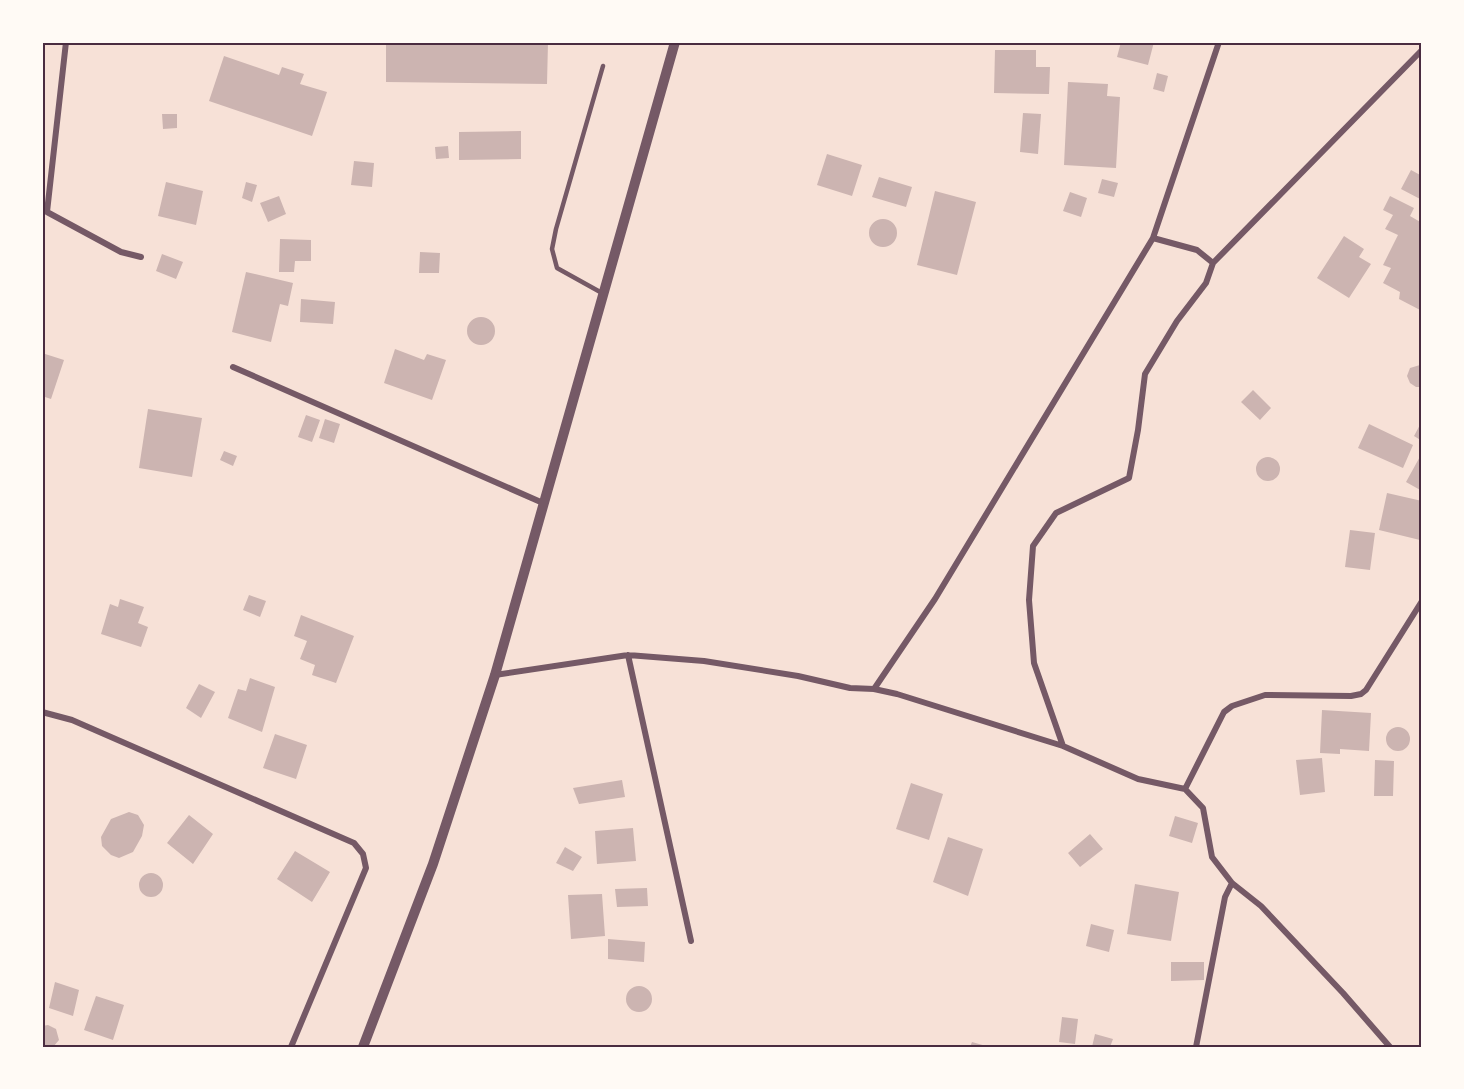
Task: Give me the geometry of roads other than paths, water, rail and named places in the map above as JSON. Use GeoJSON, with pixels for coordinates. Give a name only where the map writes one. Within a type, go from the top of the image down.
{"type":"FeatureCollection","features":[{"type":"Feature","properties":{"kind":"street"},"geometry":{"type":"LineString","coordinates":[[66,42],[45,211],[121,252],[141,257]]}},
{"type":"Feature","properties":{"kind":"street"},"geometry":{"type":"LineString","coordinates":[[363,1047],[433,864],[495,675],[675,42]]}},
{"type":"Feature","properties":{"kind":"street"},"geometry":{"type":"LineString","coordinates":[[874,689],[935,598],[1153,238],[1219,42]]}},
{"type":"Feature","properties":{"kind":"street"},"geometry":{"type":"LineString","coordinates":[[1063,746],[1034,663],[1029,600],[1033,546],[1056,513],[1129,478],[1145,374],[1177,321],[1206,283],[1213,263],[1422,50]]}},
{"type":"Feature","properties":{"kind":"street"},"geometry":{"type":"LineString","coordinates":[[1153,238],[1197,250],[1213,263]]}},
{"type":"Feature","properties":{"kind":"street"},"geometry":{"type":"LineString","coordinates":[[233,367],[543,503]]}},
{"type":"Feature","properties":{"kind":"street"},"geometry":{"type":"LineString","coordinates":[[1185,789],[1224,712],[1243,701],[1265,695],[1352,696],[1361,694],[1366,690],[1422,601]]}},
{"type":"Feature","properties":{"kind":"street"},"geometry":{"type":"LineString","coordinates":[[628,655],[691,941]]}},
{"type":"Feature","properties":{"kind":"street"},"geometry":{"type":"LineString","coordinates":[[495,675],[628,655],[704,661],[798,676],[850,688],[874,689],[1063,746],[1138,779],[1185,789],[1203,808],[1212,857],[1232,884],[1262,906],[1390,1047]]}},
{"type":"Feature","properties":{"kind":"street"},"geometry":{"type":"LineString","coordinates":[[42,712],[72,720],[354,843],[363,854],[366,868],[291,1047]]}},
{"type":"Feature","properties":{"kind":"street"},"geometry":{"type":"LineString","coordinates":[[1196,1047],[1226,897],[1232,884]]}},
{"type":"Feature","properties":{"kind":"lane"},"geometry":{"type":"LineString","coordinates":[[603,66],[552,249],[557,268],[603,294]]}}]}
